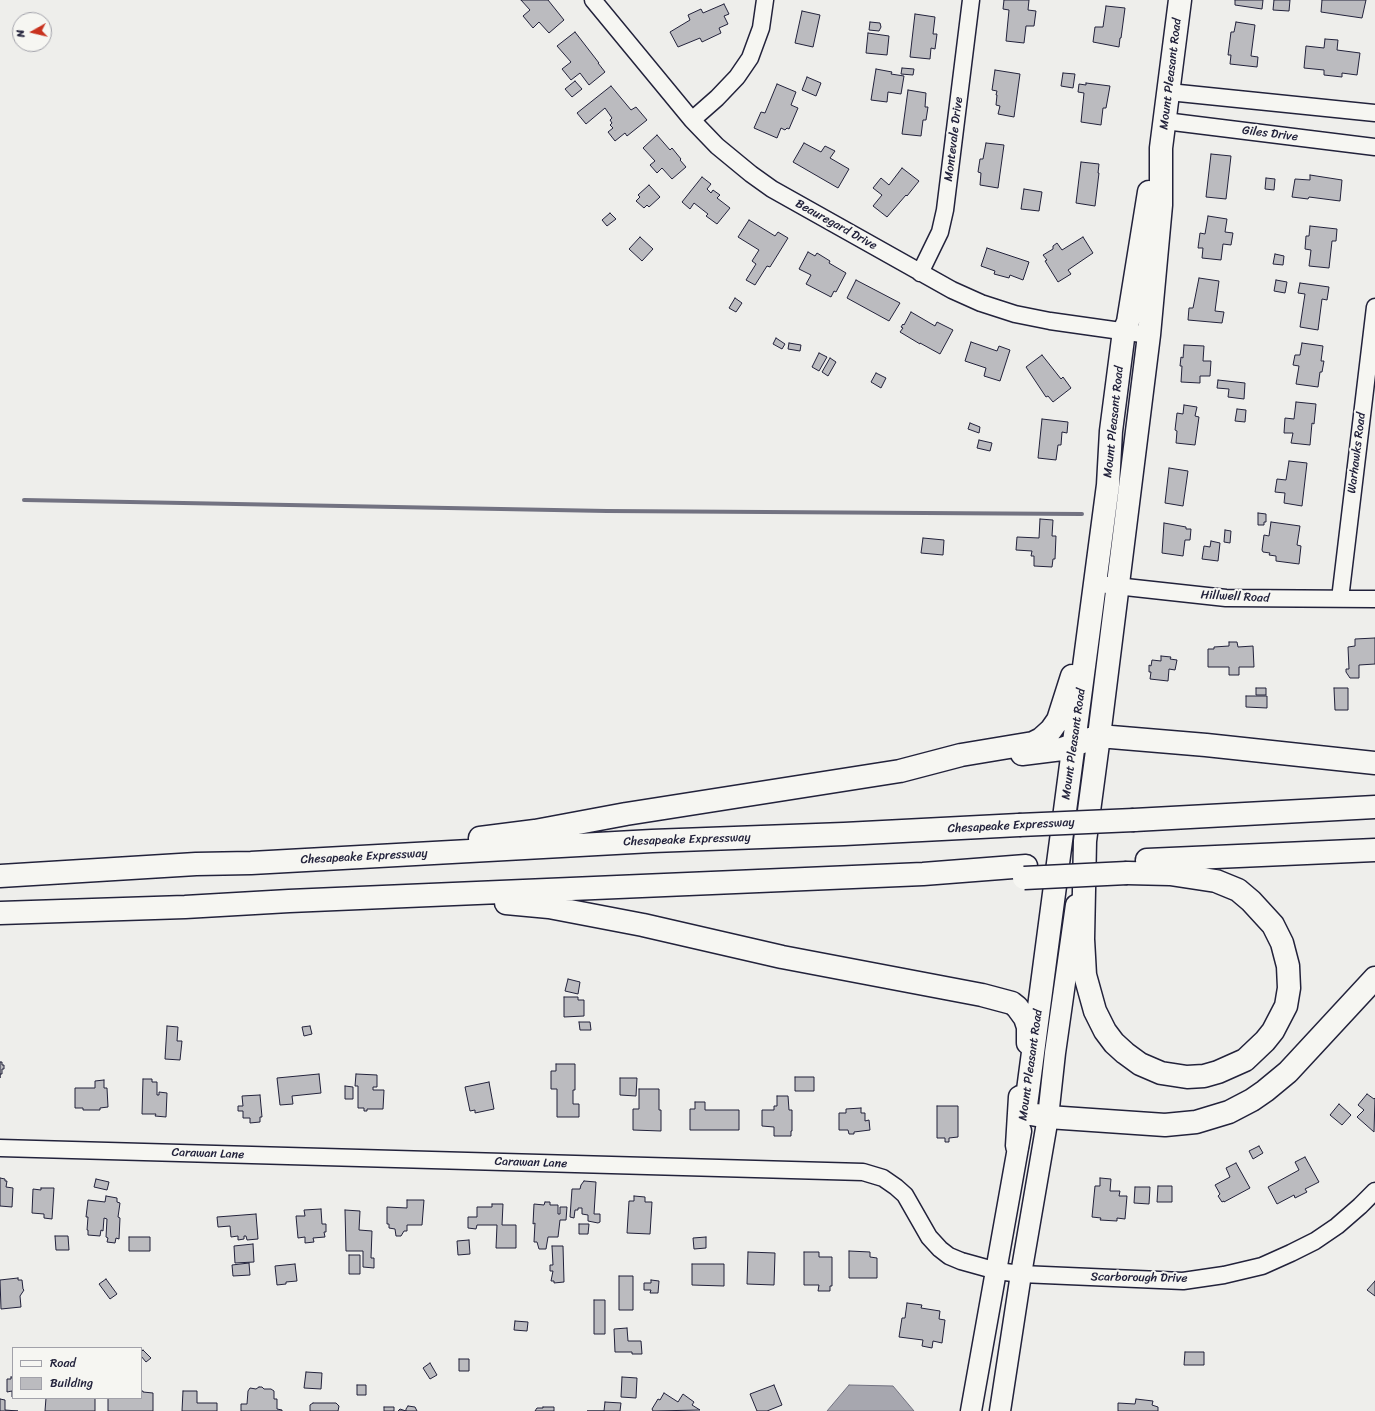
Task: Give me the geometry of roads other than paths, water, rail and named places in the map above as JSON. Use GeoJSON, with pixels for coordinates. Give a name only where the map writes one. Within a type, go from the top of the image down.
{"type":"FeatureCollection","features":[{"type":"Feature","properties":{"kind":"highway","name":"Mount Pleasant Road"},"geometry":{"type":"LineString","coordinates":[[1025,1113],[1108,485],[1111,431],[1124,331],[1128,322],[1148,197],[1161,148],[1180,0]]}},
{"type":"Feature","properties":{"kind":"highway","name":"Mount Pleasant Road"},"geometry":{"type":"LineString","coordinates":[[1085,841],[1148,335],[1161,204],[1161,148]]}},
{"type":"Feature","properties":{"kind":"highway"},"geometry":{"type":"LineString","coordinates":[[900,771],[961,755],[1033,743],[1041,739],[1051,730],[1060,715],[1072,678],[1095,584]]}},
{"type":"Feature","properties":{"kind":"highway"},"geometry":{"type":"LineString","coordinates":[[418,854],[468,839],[535,831],[626,814],[900,771],[963,764],[1062,749],[1099,736],[1375,762]]}},
{"type":"Feature","properties":{"kind":"highway","name":"Chesapeake Expressway"},"geometry":{"type":"LineString","coordinates":[[0,876],[196,864],[251,864],[652,841],[844,834],[1375,808]]}},
{"type":"Feature","properties":{"kind":"highway"},"geometry":{"type":"LineString","coordinates":[[1085,841],[1083,939],[1085,975],[1095,1011],[1105,1031],[1114,1043],[1140,1064],[1160,1073],[1173,1076],[1204,1076],[1228,1068],[1245,1060],[1266,1041],[1274,1031],[1286,1006],[1289,988],[1288,966],[1282,944],[1273,925],[1251,901],[1238,890],[1216,881],[1128,867]]}},
{"type":"Feature","properties":{"kind":"highway"},"geometry":{"type":"LineString","coordinates":[[0,913],[185,907],[289,901],[923,874],[1025,872],[1128,867],[1375,850]]}},
{"type":"Feature","properties":{"kind":"highway"},"geometry":{"type":"LineString","coordinates":[[289,901],[385,907],[508,902],[643,925],[782,957],[982,995],[1012,1003],[1025,1018],[1028,1028],[1028,1045],[1020,1099],[1017,1146]]}},
{"type":"Feature","properties":{"kind":"highway"},"geometry":{"type":"LineString","coordinates":[[1025,1113],[1165,1125],[1196,1122],[1229,1112],[1252,1100],[1288,1072],[1375,978]]}},
{"type":"Feature","properties":{"kind":"main road","name":"Mount Pleasant Road"},"geometry":{"type":"LineString","coordinates":[[1000,1411],[1021,1274],[1048,1116],[1055,1053],[1085,841]]}},
{"type":"Feature","properties":{"kind":"main road","name":"Mount Pleasant Road"},"geometry":{"type":"LineString","coordinates":[[971,1411],[997,1271],[1017,1146],[1025,1113]]}},
{"type":"Feature","properties":{"kind":"street","name":"Beauregard Drive"},"geometry":{"type":"LineString","coordinates":[[593,0],[692,120],[717,146],[772,189],[920,273],[981,304],[1016,314],[1050,321],[1148,335]]}},
{"type":"Feature","properties":{"kind":"street"},"geometry":{"type":"LineString","coordinates":[[692,120],[717,98],[737,77],[750,58],[761,28],[765,0]]}},
{"type":"Feature","properties":{"kind":"street","name":"Montevale Drive"},"geometry":{"type":"LineString","coordinates":[[920,273],[940,232],[945,210],[971,0]]}},
{"type":"Feature","properties":{"kind":"street"},"geometry":{"type":"LineString","coordinates":[[1169,92],[1375,113]]}},
{"type":"Feature","properties":{"kind":"street","name":"Giles Drive"},"geometry":{"type":"LineString","coordinates":[[1165,121],[1375,147]]}},
{"type":"Feature","properties":{"kind":"street","name":"Warhawks Road"},"geometry":{"type":"LineString","coordinates":[[1340,599],[1372,358],[1375,307]]}},
{"type":"Feature","properties":{"kind":"street","name":"Hillwell Road"},"geometry":{"type":"LineString","coordinates":[[1095,584],[1226,598],[1375,599]]}},
{"type":"Feature","properties":{"kind":"street","name":"Carawan Lane"},"geometry":{"type":"LineString","coordinates":[[0,1148],[863,1172],[883,1178],[905,1195],[928,1237],[949,1256],[997,1271],[1021,1274]]}},
{"type":"Feature","properties":{"kind":"street","name":"Scarborough Drive"},"geometry":{"type":"LineString","coordinates":[[1021,1274],[1183,1281],[1224,1275],[1262,1266],[1315,1241],[1342,1221],[1375,1191]]}},
{"type":"Feature","properties":{"kind":"waterway"},"geometry":{"type":"LineString","coordinates":[[24,500],[607,511],[1082,514]]}}]}
